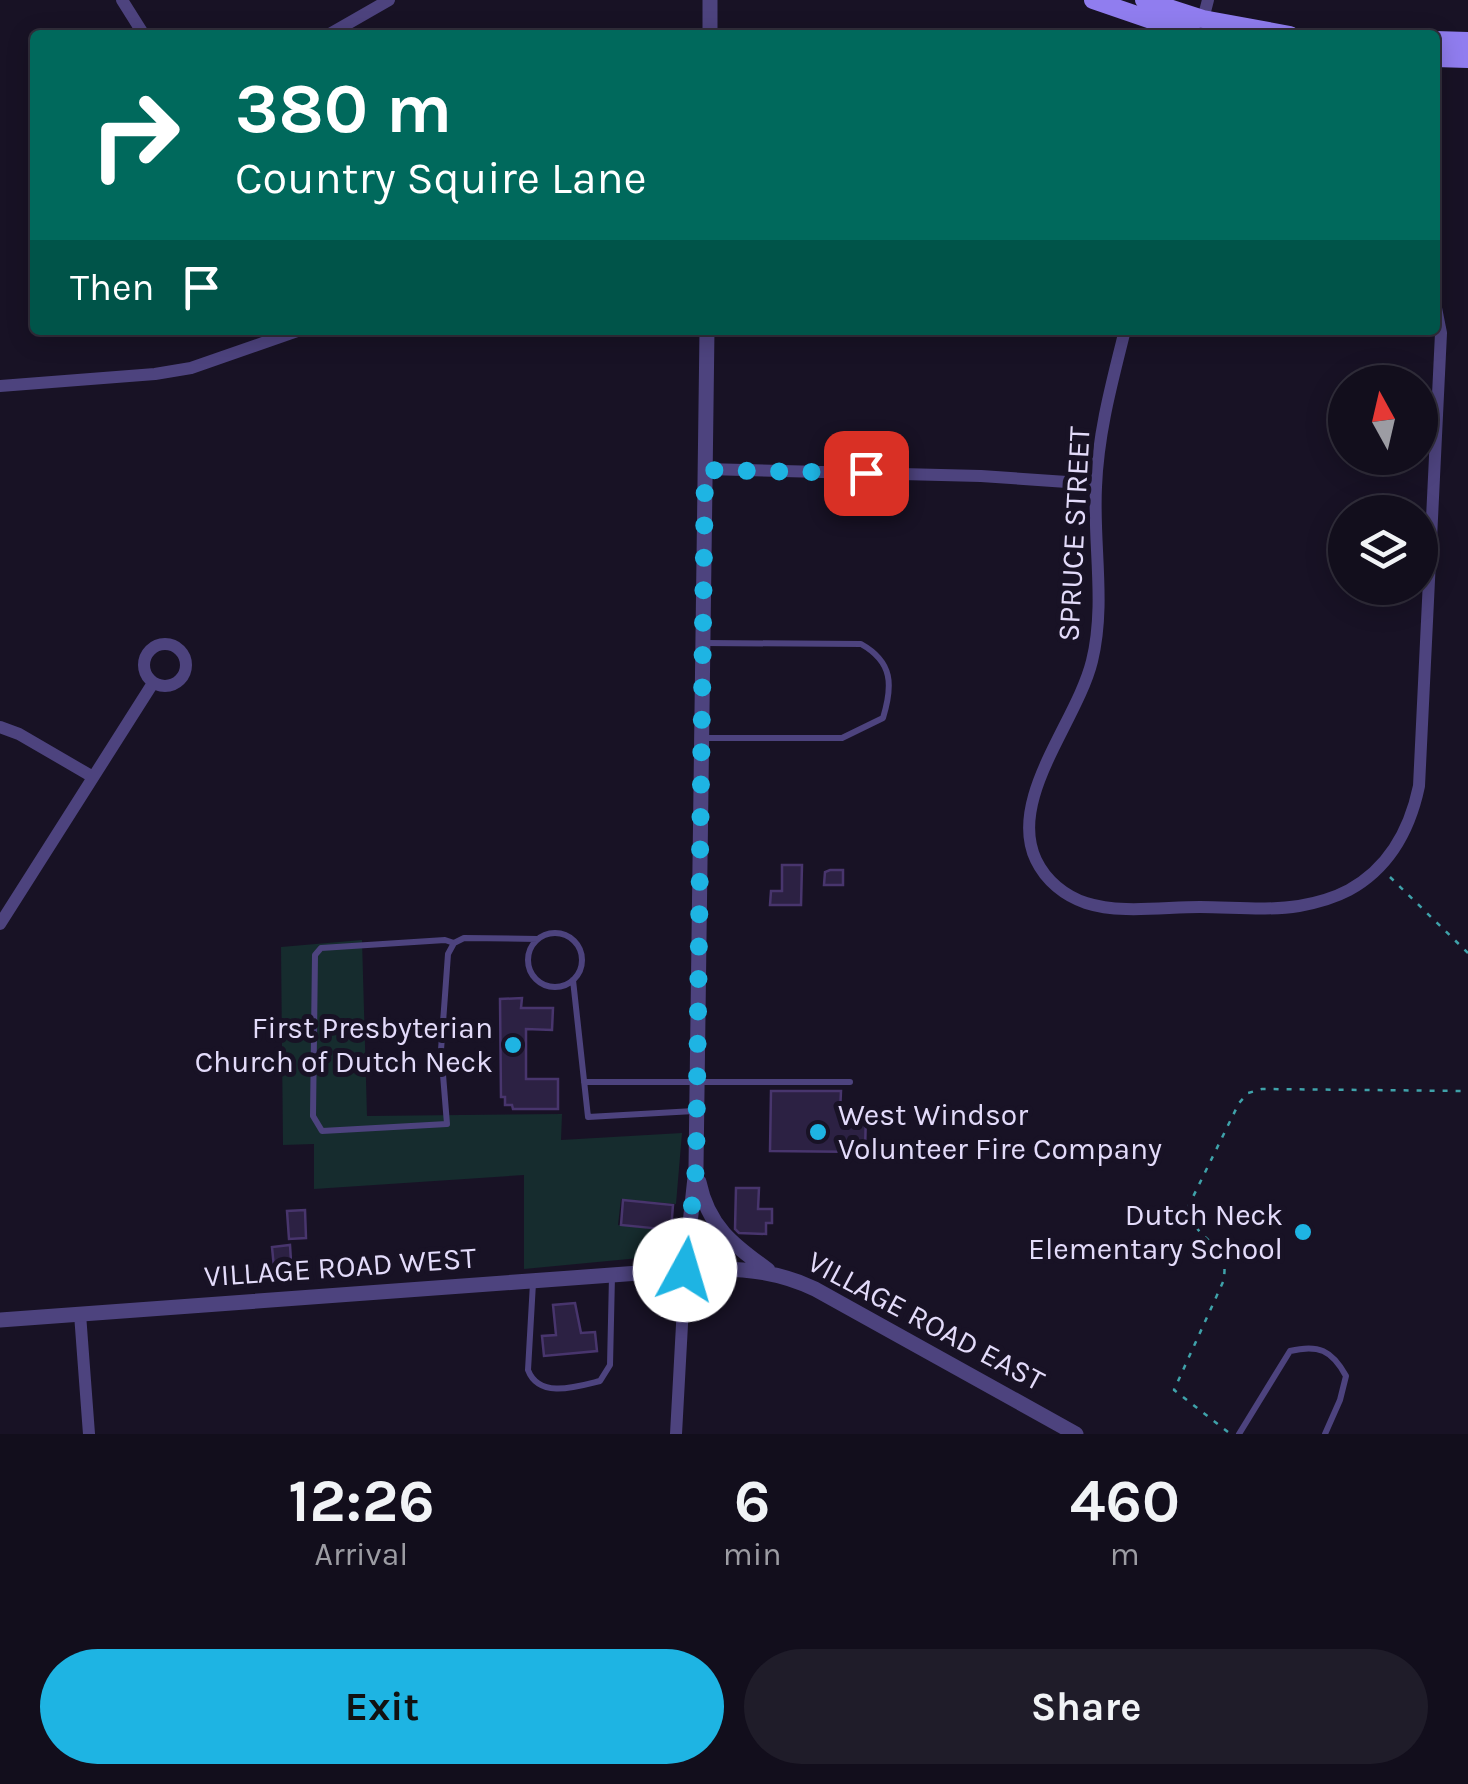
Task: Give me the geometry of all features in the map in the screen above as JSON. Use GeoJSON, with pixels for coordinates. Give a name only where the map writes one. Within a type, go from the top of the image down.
{"type":"FeatureCollection","features":[{"type":"Feature","properties":{"kind":"main road"},"geometry":{"type":"LineString","coordinates":[[1093,0],[1199,30]]}},
{"type":"Feature","properties":{"kind":"main road"},"geometry":{"type":"LineString","coordinates":[[1144,0],[1199,30]]}},
{"type":"Feature","properties":{"kind":"main road"},"geometry":{"type":"LineString","coordinates":[[1440,40],[1468,41]]}},
{"type":"Feature","properties":{"kind":"main road"},"geometry":{"type":"LineString","coordinates":[[1440,58],[1468,60]]}},
{"type":"Feature","properties":{"kind":"street"},"geometry":{"type":"LineString","coordinates":[[122,0],[141,30]]}},
{"type":"Feature","properties":{"kind":"street"},"geometry":{"type":"LineString","coordinates":[[337,30],[389,0]]}},
{"type":"Feature","properties":{"kind":"street"},"geometry":{"type":"LineString","coordinates":[[710,0],[710,30]]}},
{"type":"Feature","properties":{"kind":"street"},"geometry":{"type":"LineString","coordinates":[[1199,30],[1208,0]]}},
{"type":"Feature","properties":{"kind":"street","name":"SPRUCE STREET"},"geometry":{"type":"LineString","coordinates":[[1124,335],[1108,398],[1096,484],[1099,600],[1092,661],[1083,690],[1029,808],[1030,844],[1045,875],[1074,899],[1106,907],[1293,907],[1350,889],[1379,866],[1408,825],[1419,786],[1440,328]]}},
{"type":"Feature","properties":{"kind":"street"},"geometry":{"type":"LineString","coordinates":[[0,386],[191,368],[287,335]]}},
{"type":"Feature","properties":{"kind":"street"},"geometry":{"type":"LineString","coordinates":[[676,1434],[685,1270],[696,1168],[707,335]]}},
{"type":"Feature","properties":{"kind":"street"},"geometry":{"type":"LineString","coordinates":[[705,470],[981,476],[1096,484]]}},
{"type":"Feature","properties":{"kind":"street"},"geometry":{"type":"LineString","coordinates":[[0,924],[153,683]]}},
{"type":"Feature","properties":{"kind":"street"},"geometry":{"type":"LineString","coordinates":[[0,727],[93,777]]}},
{"type":"Feature","properties":{"kind":"street"},"geometry":{"type":"LineString","coordinates":[[696,1168],[702,1196],[718,1230],[771,1272]]}},
{"type":"Feature","properties":{"kind":"street","name":"VILLAGE ROAD EAST"},"geometry":{"type":"LineString","coordinates":[[685,1270],[740,1268],[771,1272],[815,1289],[1076,1434]]}},
{"type":"Feature","properties":{"kind":"street","name":"VILLAGE ROAD WEST"},"geometry":{"type":"LineString","coordinates":[[0,1320],[685,1270]]}},
{"type":"Feature","properties":{"kind":"street"},"geometry":{"type":"LineString","coordinates":[[80,1314],[89,1434]]}},
{"type":"Feature","properties":{"kind":"lane"},"geometry":{"type":"LineString","coordinates":[[701,738],[842,738],[883,718],[889,700],[888,673],[879,654],[861,644],[702,643]]}},
{"type":"Feature","properties":{"kind":"lane"},"geometry":{"type":"LineString","coordinates":[[454,944],[444,940],[321,948],[316,955],[313,1116],[322,1131],[447,1124],[441,1050],[446,964],[454,944],[464,938],[538,939],[555,933],[564,935],[578,946],[582,964],[573,980],[549,987],[534,978],[528,962],[532,945],[538,939]]}},
{"type":"Feature","properties":{"kind":"lane"},"geometry":{"type":"LineString","coordinates":[[573,980],[588,1117],[695,1111]]}},
{"type":"Feature","properties":{"kind":"lane"},"geometry":{"type":"LineString","coordinates":[[584,1082],[850,1082]]}},
{"type":"Feature","properties":{"kind":"lane"},"geometry":{"type":"LineString","coordinates":[[533,1281],[528,1370],[542,1388],[574,1388],[600,1382],[610,1365],[612,1275]]}},
{"type":"Feature","properties":{"kind":"lane"},"geometry":{"type":"LineString","coordinates":[[1239,1434],[1290,1352],[1312,1346],[1335,1356],[1346,1376],[1325,1434]]}},
{"type":"Feature","properties":{"kind":"path"},"geometry":{"type":"LineString","coordinates":[[1389,876],[1468,953]]}},
{"type":"Feature","properties":{"kind":"path"},"geometry":{"type":"LineString","coordinates":[[1229,1433],[1174,1390],[1226,1268],[1223,1254],[1197,1232],[1189,1219],[1189,1204],[1239,1103],[1248,1093],[1262,1089],[1468,1090]]}},
{"type":"Feature","properties":{"kind":"green space"},"geometry":{"type":"Polygon","coordinates":[[[362,940],[367,1116],[562,1114],[561,1140],[682,1133],[676,1204],[621,1199],[618,1225],[674,1231],[671,1255],[524,1269],[524,1175],[314,1189],[314,1144],[283,1145],[281,947],[362,940]]]}},
{"type":"Feature","properties":{"kind":"building"},"geometry":{"type":"Polygon","coordinates":[[[782,865],[802,865],[801,905],[770,905],[771,891],[782,891],[782,865]]]}},
{"type":"Feature","properties":{"kind":"building"},"geometry":{"type":"Polygon","coordinates":[[[843,870],[843,885],[824,885],[825,872],[843,870]]]}},
{"type":"Feature","properties":{"kind":"building","name":"First Presbyterian Church of Dutch Neck"},"geometry":{"type":"Polygon","coordinates":[[[522,998],[521,1008],[553,1008],[552,1030],[526,1029],[526,1079],[558,1079],[558,1109],[513,1109],[501,1097],[500,999],[522,998]]]}},
{"type":"Feature","properties":{"kind":"building","name":"West Windsor Volunteer Fire Company"},"geometry":{"type":"Polygon","coordinates":[[[771,1091],[841,1091],[840,1113],[866,1113],[865,1152],[770,1151],[771,1091]]]}},
{"type":"Feature","properties":{"kind":"building"},"geometry":{"type":"Polygon","coordinates":[[[736,1188],[759,1188],[758,1209],[772,1209],[772,1223],[766,1223],[766,1234],[739,1233],[735,1229],[736,1188]]]}},
{"type":"Feature","properties":{"kind":"building"},"geometry":{"type":"Polygon","coordinates":[[[623,1200],[673,1205],[671,1230],[621,1225],[623,1200]]]}},
{"type":"Feature","properties":{"kind":"building"},"geometry":{"type":"Polygon","coordinates":[[[305,1210],[306,1238],[289,1239],[287,1211],[305,1210]]]}},
{"type":"Feature","properties":{"kind":"building"},"geometry":{"type":"Polygon","coordinates":[[[290,1245],[292,1277],[275,1278],[272,1247],[290,1245]]]}},
{"type":"Feature","properties":{"kind":"building"},"geometry":{"type":"Polygon","coordinates":[[[575,1303],[581,1333],[595,1332],[597,1351],[544,1356],[542,1336],[556,1335],[553,1305],[575,1303]]]}},
{"type":"Feature","properties":{"kind":"place","name":"First Presbyterian Church of Dutch Neck"},"geometry":{"type":"Point","coordinates":[513,1045]}},
{"type":"Feature","properties":{"kind":"place","name":"West Windsor Volunteer Fire Company"},"geometry":{"type":"Point","coordinates":[818,1132]}},
{"type":"Feature","properties":{"kind":"place","name":"Dutch Neck Elementary School"},"geometry":{"type":"Point","coordinates":[1303,1232]}},
{"type":"Feature","properties":{"kind":"route"},"geometry":{"type":"LineString","coordinates":[[685,1270],[696,1168],[705,470],[866,473]]}}]}
